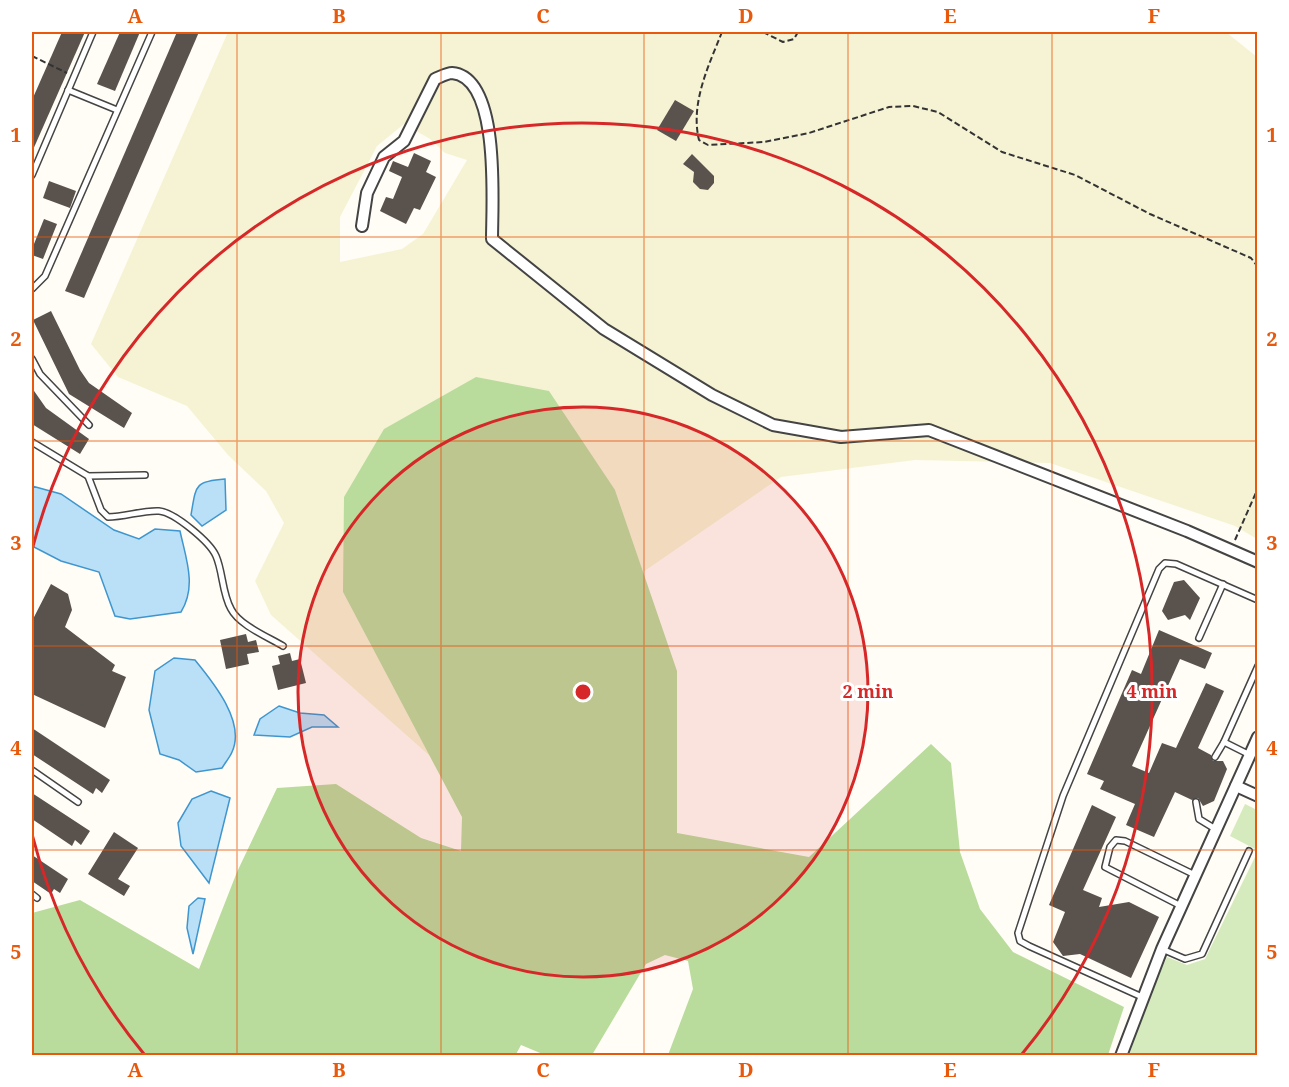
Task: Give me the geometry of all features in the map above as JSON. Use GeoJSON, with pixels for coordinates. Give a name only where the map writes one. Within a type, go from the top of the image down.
{"type":"FeatureCollection","features":[{"type":"Feature","properties":{"kind":"street"},"geometry":{"type":"LineString","coordinates":[[362,226],[367,193],[384,157],[404,141],[435,79],[451,73],[462,76],[476,88],[490,128],[492,239],[604,329],[712,395],[773,425],[841,437],[929,430],[1257,562]]}},
{"type":"Feature","properties":{"kind":"street"},"geometry":{"type":"LineString","coordinates":[[1121,1056],[1162,949],[1257,737]]}},
{"type":"Feature","properties":{"kind":"street"},"geometry":{"type":"LineString","coordinates":[[1236,786],[1257,796]]}},
{"type":"Feature","properties":{"kind":"lane"},"geometry":{"type":"LineString","coordinates":[[32,175],[93,32]]}},
{"type":"Feature","properties":{"kind":"lane"},"geometry":{"type":"LineString","coordinates":[[32,289],[45,276],[152,32]]}},
{"type":"Feature","properties":{"kind":"lane"},"geometry":{"type":"LineString","coordinates":[[68,90],[117,110]]}},
{"type":"Feature","properties":{"kind":"lane"},"geometry":{"type":"LineString","coordinates":[[32,359],[40,374],[89,425]]}},
{"type":"Feature","properties":{"kind":"lane"},"geometry":{"type":"LineString","coordinates":[[32,442],[88,476],[145,475]]}},
{"type":"Feature","properties":{"kind":"lane"},"geometry":{"type":"LineString","coordinates":[[88,476],[101,510],[108,517],[128,517],[158,511],[168,513],[189,527],[215,554],[231,611],[283,646]]}},
{"type":"Feature","properties":{"kind":"lane"},"geometry":{"type":"LineString","coordinates":[[1142,997],[1029,946],[1020,941],[1018,933],[1063,796],[1158,568],[1165,563],[1176,564],[1257,600]]}},
{"type":"Feature","properties":{"kind":"lane"},"geometry":{"type":"LineString","coordinates":[[1199,638],[1223,584]]}},
{"type":"Feature","properties":{"kind":"lane"},"geometry":{"type":"LineString","coordinates":[[1215,757],[1224,742],[1257,666]]}},
{"type":"Feature","properties":{"kind":"lane"},"geometry":{"type":"LineString","coordinates":[[1224,742],[1250,755]]}},
{"type":"Feature","properties":{"kind":"lane"},"geometry":{"type":"LineString","coordinates":[[32,770],[78,802]]}},
{"type":"Feature","properties":{"kind":"lane"},"geometry":{"type":"LineString","coordinates":[[1196,802],[1199,819],[1216,830]]}},
{"type":"Feature","properties":{"kind":"lane"},"geometry":{"type":"LineString","coordinates":[[1181,906],[1105,867],[1110,847],[1116,840],[1125,841],[1196,876]]}},
{"type":"Feature","properties":{"kind":"lane"},"geometry":{"type":"LineString","coordinates":[[1162,949],[1185,959],[1202,954],[1249,851]]}},
{"type":"Feature","properties":{"kind":"path"},"geometry":{"type":"LineString","coordinates":[[722,32],[702,86],[696,126],[699,140],[708,145],[764,142],[809,133],[889,107],[913,106],[938,112],[1017,159],[1075,175],[1150,214],[1251,258],[1257,267]]}},
{"type":"Feature","properties":{"kind":"path"},"geometry":{"type":"LineString","coordinates":[[763,32],[783,42],[794,39],[798,32]]}},
{"type":"Feature","properties":{"kind":"path"},"geometry":{"type":"LineString","coordinates":[[32,56],[74,76]]}},
{"type":"Feature","properties":{"kind":"path"},"geometry":{"type":"LineString","coordinates":[[1231,550],[1257,488]]}},
{"type":"Feature","properties":{"kind":"shaded area"},"geometry":{"type":"Polygon","coordinates":[[[228,32],[1226,32],[1257,57],[1257,539],[1235,526],[1050,463],[915,460],[781,477],[643,572],[615,490],[343,592],[430,756],[271,615],[255,581],[284,523],[266,491],[228,455],[187,406],[118,377],[91,344],[228,32]],[[404,124],[377,146],[340,217],[340,262],[402,249],[423,234],[467,160],[445,153],[430,139],[404,124]]]}},
{"type":"Feature","properties":{"kind":"green space"},"geometry":{"type":"Polygon","coordinates":[[[476,377],[549,391],[615,490],[677,671],[677,833],[809,857],[931,744],[951,763],[960,852],[980,909],[1013,952],[1124,1007],[1108,1055],[668,1055],[693,989],[688,961],[665,955],[646,964],[592,1055],[545,1055],[521,1045],[515,1056],[32,1055],[32,913],[80,900],[199,969],[237,872],[277,788],[336,784],[421,838],[461,851],[462,817],[343,592],[344,497],[384,429],[476,377]]]}},
{"type":"Feature","properties":{"kind":"green space"},"geometry":{"type":"Polygon","coordinates":[[[1245,804],[1257,810],[1257,850],[1230,836],[1245,804]]]}},
{"type":"Feature","properties":{"kind":"green space"},"geometry":{"type":"Polygon","coordinates":[[[1257,853],[1257,1055],[1129,1056],[1147,1001],[1167,957],[1187,965],[1205,959],[1257,853]]]}},
{"type":"Feature","properties":{"kind":"water"},"geometry":{"type":"Polygon","coordinates":[[[225,479],[226,510],[202,526],[191,515],[196,491],[207,481],[225,479]]]}},
{"type":"Feature","properties":{"kind":"water"},"geometry":{"type":"Polygon","coordinates":[[[32,486],[61,494],[114,530],[139,539],[155,529],[180,531],[189,572],[186,602],[181,612],[130,619],[115,616],[99,572],[61,561],[32,546],[32,486]]]}},
{"type":"Feature","properties":{"kind":"water"},"geometry":{"type":"Polygon","coordinates":[[[174,658],[195,660],[226,703],[235,728],[235,740],[231,754],[222,768],[196,772],[179,760],[160,754],[149,710],[155,671],[174,658]]]}},
{"type":"Feature","properties":{"kind":"water"},"geometry":{"type":"Polygon","coordinates":[[[279,706],[300,713],[324,715],[338,727],[312,727],[290,737],[254,735],[260,719],[279,706]]]}},
{"type":"Feature","properties":{"kind":"water"},"geometry":{"type":"Polygon","coordinates":[[[211,791],[230,798],[209,883],[181,846],[178,823],[192,799],[211,791]]]}},
{"type":"Feature","properties":{"kind":"water"},"geometry":{"type":"Polygon","coordinates":[[[198,898],[205,899],[193,954],[187,928],[189,906],[198,898]]]}},
{"type":"Feature","properties":{"kind":"building"},"geometry":{"type":"Polygon","coordinates":[[[62,32],[85,32],[32,152],[32,100],[62,32]]]}},
{"type":"Feature","properties":{"kind":"building"},"geometry":{"type":"Polygon","coordinates":[[[120,32],[140,32],[115,91],[97,84],[120,32]]]}},
{"type":"Feature","properties":{"kind":"building"},"geometry":{"type":"Polygon","coordinates":[[[177,32],[199,32],[84,298],[65,291],[177,32]]]}},
{"type":"Feature","properties":{"kind":"building"},"geometry":{"type":"Polygon","coordinates":[[[675,100],[694,111],[676,141],[657,130],[675,100]]]}},
{"type":"Feature","properties":{"kind":"building"},"geometry":{"type":"Polygon","coordinates":[[[414,153],[431,161],[426,172],[436,177],[420,210],[414,208],[406,224],[380,211],[386,197],[393,199],[402,177],[389,171],[393,161],[408,167],[414,153]]]}},
{"type":"Feature","properties":{"kind":"building"},"geometry":{"type":"Polygon","coordinates":[[[692,154],[714,176],[714,183],[708,190],[700,189],[693,182],[694,172],[683,164],[692,154]]]}},
{"type":"Feature","properties":{"kind":"building"},"geometry":{"type":"Polygon","coordinates":[[[49,181],[76,191],[70,208],[43,198],[49,181]]]}},
{"type":"Feature","properties":{"kind":"building"},"geometry":{"type":"Polygon","coordinates":[[[44,219],[57,224],[43,259],[32,255],[32,249],[44,219]]]}},
{"type":"Feature","properties":{"kind":"building"},"geometry":{"type":"Polygon","coordinates":[[[51,311],[80,370],[89,383],[132,413],[124,428],[69,394],[33,320],[51,311]]]}},
{"type":"Feature","properties":{"kind":"building"},"geometry":{"type":"Polygon","coordinates":[[[32,388],[46,408],[89,439],[80,454],[32,424],[32,388]]]}},
{"type":"Feature","properties":{"kind":"building"},"geometry":{"type":"Polygon","coordinates":[[[1184,580],[1200,598],[1190,620],[1185,615],[1168,620],[1162,611],[1174,582],[1184,580]]]}},
{"type":"Feature","properties":{"kind":"building"},"geometry":{"type":"Polygon","coordinates":[[[51,584],[68,594],[72,610],[65,627],[115,665],[112,671],[126,677],[105,728],[32,694],[34,674],[32,673],[32,621],[51,584]]]}},
{"type":"Feature","properties":{"kind":"building"},"geometry":{"type":"Polygon","coordinates":[[[1159,630],[1212,653],[1205,669],[1180,659],[1132,766],[1149,773],[1162,743],[1176,748],[1206,683],[1224,691],[1198,748],[1211,755],[1213,761],[1223,761],[1227,769],[1214,801],[1203,806],[1198,798],[1192,800],[1175,792],[1154,837],[1126,825],[1135,804],[1100,789],[1104,781],[1087,774],[1132,670],[1141,674],[1159,630]]]}},
{"type":"Feature","properties":{"kind":"building"},"geometry":{"type":"Polygon","coordinates":[[[246,634],[248,642],[256,640],[259,652],[247,654],[249,664],[226,669],[220,640],[246,634]]]}},
{"type":"Feature","properties":{"kind":"building"},"geometry":{"type":"Polygon","coordinates":[[[290,653],[292,661],[300,659],[306,683],[278,690],[272,666],[280,664],[278,656],[290,653]]]}},
{"type":"Feature","properties":{"kind":"building"},"geometry":{"type":"Polygon","coordinates":[[[32,728],[110,780],[102,793],[96,788],[93,794],[32,754],[32,728]]]}},
{"type":"Feature","properties":{"kind":"building"},"geometry":{"type":"Polygon","coordinates":[[[32,793],[90,831],[81,845],[75,840],[72,846],[32,819],[32,793]]]}},
{"type":"Feature","properties":{"kind":"building"},"geometry":{"type":"Polygon","coordinates":[[[1092,805],[1116,817],[1083,890],[1102,898],[1099,907],[1129,902],[1159,917],[1131,978],[1080,954],[1063,956],[1053,942],[1065,912],[1049,905],[1092,805]]]}},
{"type":"Feature","properties":{"kind":"building"},"geometry":{"type":"Polygon","coordinates":[[[114,832],[138,848],[118,879],[130,886],[124,896],[88,874],[114,832]]]}},
{"type":"Feature","properties":{"kind":"building"},"geometry":{"type":"Polygon","coordinates":[[[32,855],[68,879],[60,893],[54,889],[51,894],[32,881],[32,855]]]}}]}
